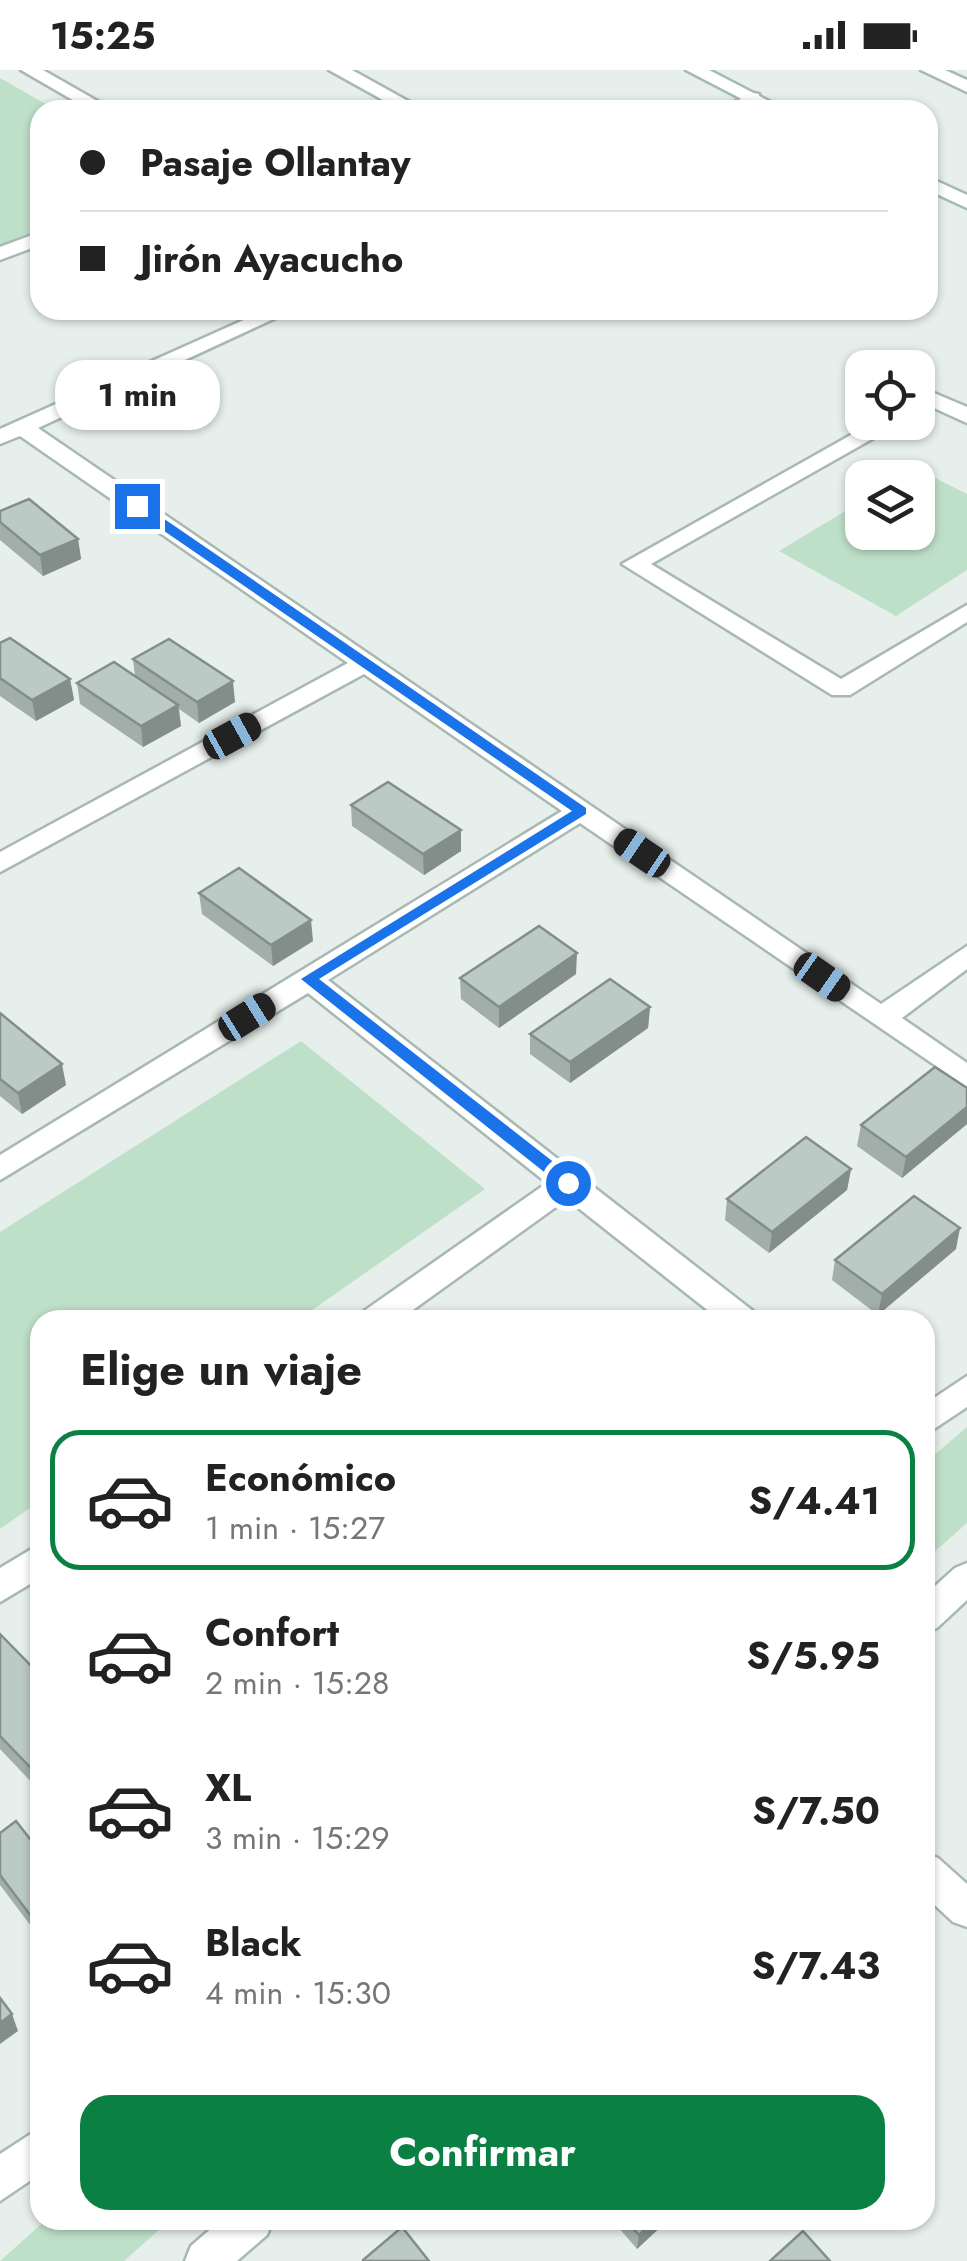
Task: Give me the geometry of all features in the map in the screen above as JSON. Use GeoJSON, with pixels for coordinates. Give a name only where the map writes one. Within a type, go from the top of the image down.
{"type":"FeatureCollection","features":[{"type":"Feature","properties":{"kind":"street"},"geometry":{"type":"LineString","coordinates":[[30,70],[86,100]]}},
{"type":"Feature","properties":{"kind":"street"},"geometry":{"type":"LineString","coordinates":[[338,70],[396,100]]}},
{"type":"Feature","properties":{"kind":"street"},"geometry":{"type":"LineString","coordinates":[[695,70],[757,100]]}},
{"type":"Feature","properties":{"kind":"street"},"geometry":{"type":"LineString","coordinates":[[930,70],[967,87]]}},
{"type":"Feature","properties":{"kind":"street"},"geometry":{"type":"LineString","coordinates":[[749,100],[753,98]]}},
{"type":"Feature","properties":{"kind":"street"},"geometry":{"type":"LineString","coordinates":[[938,188],[967,202]]}},
{"type":"Feature","properties":{"kind":"street"},"geometry":{"type":"LineString","coordinates":[[0,254],[30,242]]}},
{"type":"Feature","properties":{"kind":"street"},"geometry":{"type":"LineString","coordinates":[[11,432],[261,320]]}},
{"type":"Feature","properties":{"kind":"street"},"geometry":{"type":"LineString","coordinates":[[935,406],[967,416]]}},
{"type":"Feature","properties":{"kind":"street"},"geometry":{"type":"LineString","coordinates":[[11,432],[365,663],[967,1076]]}},
{"type":"Feature","properties":{"kind":"street"},"geometry":{"type":"LineString","coordinates":[[858,440],[634,564],[841,690],[967,612]]}},
{"type":"Feature","properties":{"kind":"street"},"geometry":{"type":"LineString","coordinates":[[0,863],[365,663]]}},
{"type":"Feature","properties":{"kind":"street"},"geometry":{"type":"LineString","coordinates":[[0,1169],[582,811]]}},
{"type":"Feature","properties":{"kind":"street"},"geometry":{"type":"LineString","coordinates":[[882,1018],[967,955]]}},
{"type":"Feature","properties":{"kind":"street"},"geometry":{"type":"LineString","coordinates":[[309,979],[729,1310]]}},
{"type":"Feature","properties":{"kind":"street"},"geometry":{"type":"LineString","coordinates":[[389,1310],[568,1183]]}},
{"type":"Feature","properties":{"kind":"street"},"geometry":{"type":"LineString","coordinates":[[935,1414],[967,1389]]}},
{"type":"Feature","properties":{"kind":"street"},"geometry":{"type":"LineString","coordinates":[[0,1587],[30,1565]]}},
{"type":"Feature","properties":{"kind":"street"},"geometry":{"type":"LineString","coordinates":[[935,1608],[967,1578]]}},
{"type":"Feature","properties":{"kind":"street"},"geometry":{"type":"LineString","coordinates":[[935,1881],[967,1909]]}},
{"type":"Feature","properties":{"kind":"street"},"geometry":{"type":"LineString","coordinates":[[0,2180],[30,2156]]}},
{"type":"Feature","properties":{"kind":"street"},"geometry":{"type":"LineString","coordinates":[[206,2261],[241,2230]]}},
{"type":"Feature","properties":{"kind":"green space"},"geometry":{"type":"Polygon","coordinates":[[[0,78],[38,100],[30,100],[30,233],[0,245],[0,78]]]}},
{"type":"Feature","properties":{"kind":"green space"},"geometry":{"type":"Polygon","coordinates":[[[935,478],[967,494],[967,570],[896,616],[779,551],[845,511],[845,550],[935,550],[935,478]]]}},
{"type":"Feature","properties":{"kind":"green space"},"geometry":{"type":"Polygon","coordinates":[[[301,1041],[485,1189],[312,1310],[30,1310],[30,1508],[0,1529],[0,1232],[301,1041]]]}},
{"type":"Feature","properties":{"kind":"green space"},"geometry":{"type":"Polygon","coordinates":[[[967,1427],[967,1523],[935,1551],[935,1454],[967,1427]]]}},
{"type":"Feature","properties":{"kind":"green space"},"geometry":{"type":"Polygon","coordinates":[[[35,2230],[159,2230],[124,2261],[0,2261],[35,2230]]]}},
{"type":"Feature","properties":{"kind":"building"},"geometry":{"type":"Polygon","coordinates":[[[29,499],[78,539],[40,555],[0,522],[0,511],[29,499]]]}},
{"type":"Feature","properties":{"kind":"building"},"geometry":{"type":"Polygon","coordinates":[[[10,638],[70,679],[32,700],[0,678],[0,643],[10,638]]]}},
{"type":"Feature","properties":{"kind":"building"},"geometry":{"type":"Polygon","coordinates":[[[169,639],[233,681],[197,702],[133,659],[169,639]]]}},
{"type":"Feature","properties":{"kind":"building"},"geometry":{"type":"Polygon","coordinates":[[[114,662],[178,705],[141,726],[77,683],[114,662]]]}},
{"type":"Feature","properties":{"kind":"building"},"geometry":{"type":"Polygon","coordinates":[[[388,782],[461,830],[423,854],[351,805],[388,782]]]}},
{"type":"Feature","properties":{"kind":"building"},"geometry":{"type":"Polygon","coordinates":[[[239,868],[311,920],[271,945],[199,893],[239,868]]]}},
{"type":"Feature","properties":{"kind":"building"},"geometry":{"type":"Polygon","coordinates":[[[539,926],[577,953],[499,1007],[460,978],[539,926]]]}},
{"type":"Feature","properties":{"kind":"building"},"geometry":{"type":"Polygon","coordinates":[[[610,979],[650,1007],[570,1062],[530,1034],[610,979]]]}},
{"type":"Feature","properties":{"kind":"building"},"geometry":{"type":"Polygon","coordinates":[[[0,1013],[62,1064],[18,1093],[0,1079],[0,1013]]]}},
{"type":"Feature","properties":{"kind":"building"},"geometry":{"type":"Polygon","coordinates":[[[935,1067],[967,1088],[967,1107],[906,1157],[861,1125],[935,1067]]]}},
{"type":"Feature","properties":{"kind":"building"},"geometry":{"type":"Polygon","coordinates":[[[806,1137],[851,1169],[772,1232],[727,1199],[806,1137]]]}},
{"type":"Feature","properties":{"kind":"building"},"geometry":{"type":"Polygon","coordinates":[[[914,1196],[960,1228],[882,1294],[835,1260],[914,1196]]]}},
{"type":"Feature","properties":{"kind":"building"},"geometry":{"type":"Polygon","coordinates":[[[0,1634],[30,1665],[30,1767],[0,1736],[0,1634]]]}},
{"type":"Feature","properties":{"kind":"building"},"geometry":{"type":"Polygon","coordinates":[[[16,1821],[30,1839],[30,1915],[0,1875],[0,1833],[16,1821]]]}},
{"type":"Feature","properties":{"kind":"building"},"geometry":{"type":"Polygon","coordinates":[[[0,1998],[12,2014],[0,2023],[0,1998]]]}},
{"type":"Feature","properties":{"kind":"building"},"geometry":{"type":"Polygon","coordinates":[[[398,2230],[404,2230],[429,2261],[363,2261],[398,2230]]]}},
{"type":"Feature","properties":{"kind":"building"},"geometry":{"type":"Polygon","coordinates":[[[803,2231],[830,2261],[770,2261],[803,2231]]]}},
{"type":"Feature","properties":{"kind":"route"},"geometry":{"type":"LineString","coordinates":[[137,506],[582,811],[309,979],[568,1183]]}}]}
